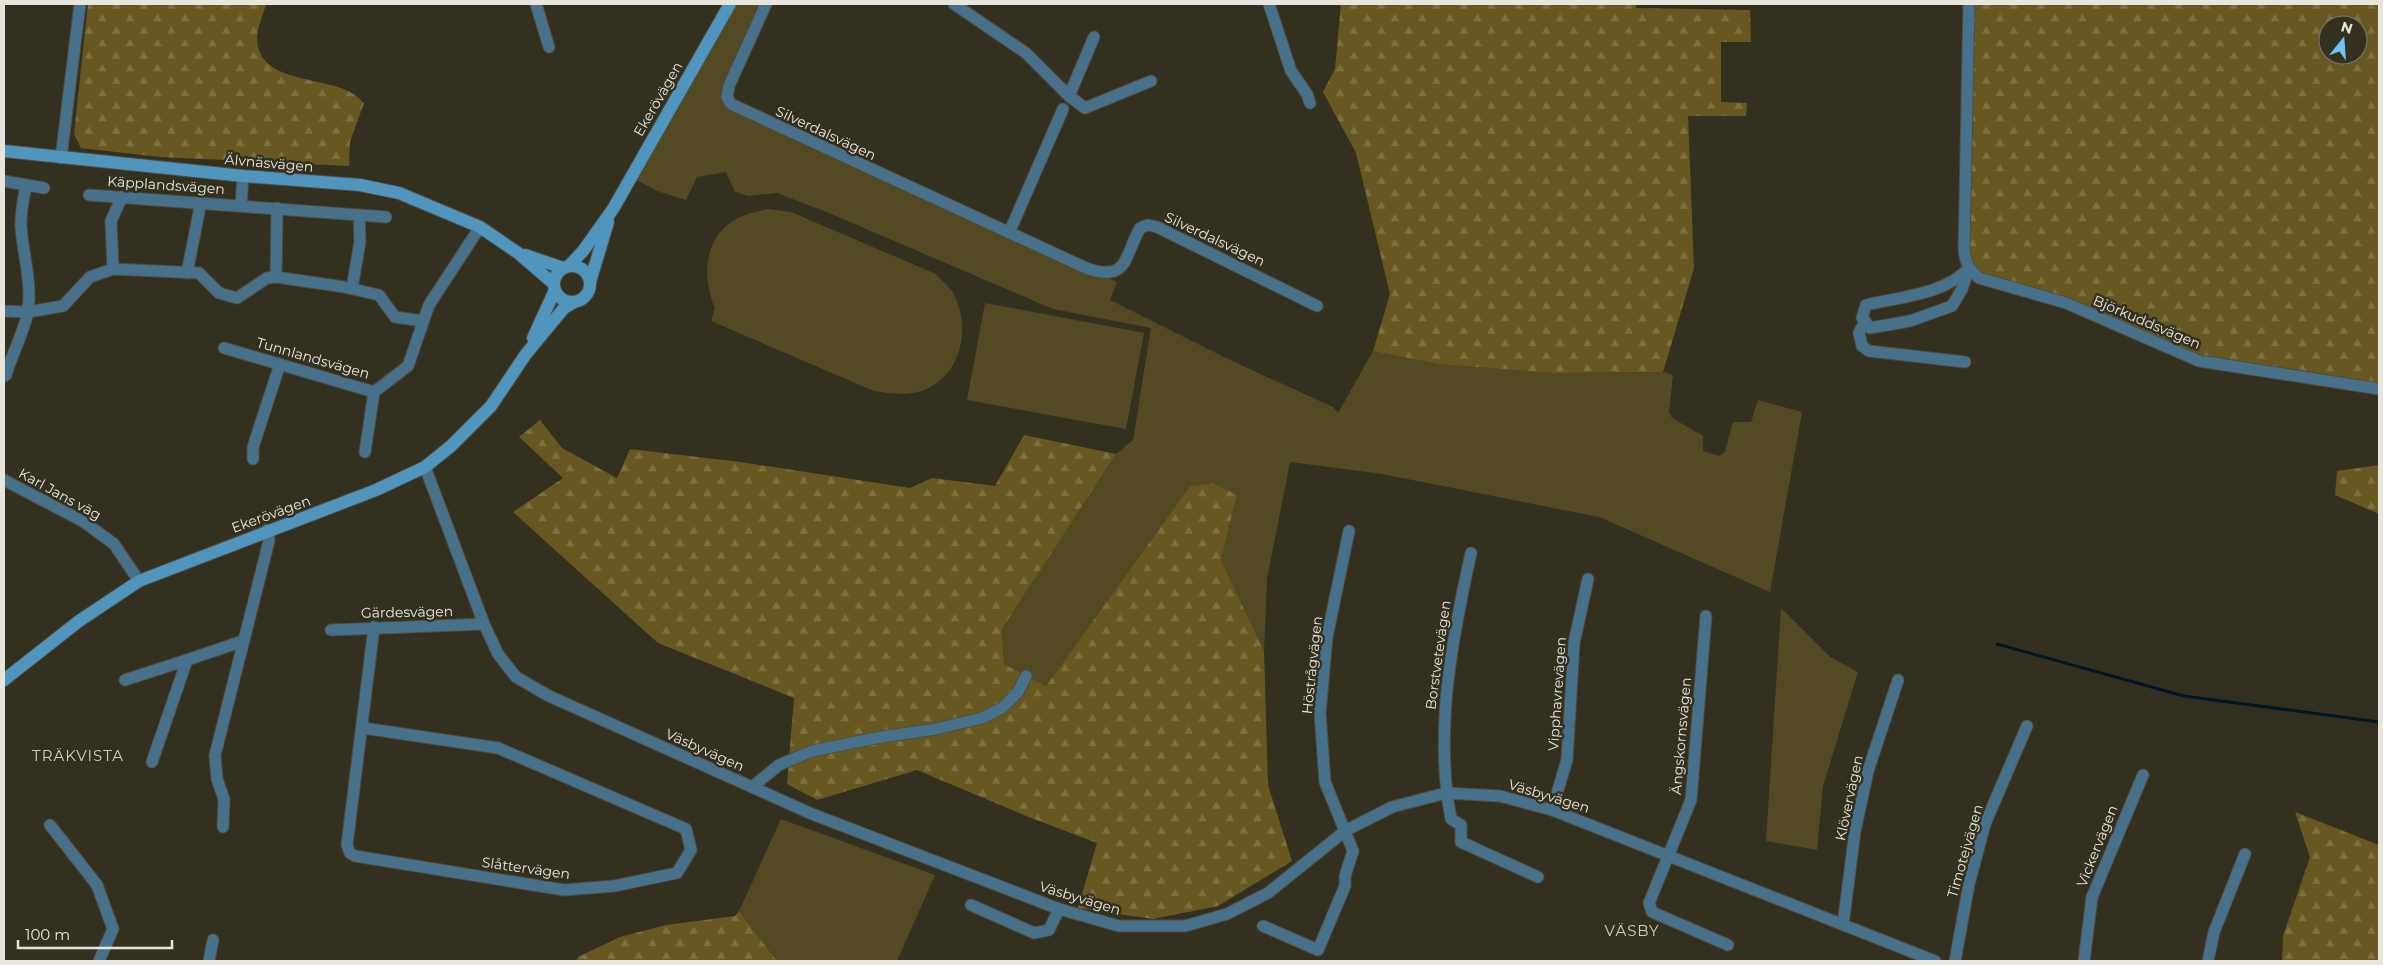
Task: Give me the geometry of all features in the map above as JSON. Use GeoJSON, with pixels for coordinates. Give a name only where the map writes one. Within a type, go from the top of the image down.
{"type":"FeatureCollection","features":[{"type":"Feature","properties":{"kind":"main road","name":"Ekerövägen"},"geometry":{"type":"LineString","coordinates":[[566,267],[583,251],[613,209],[730,4]]}},
{"type":"Feature","properties":{"kind":"main road","name":"Älvnäsvägen"},"geometry":{"type":"LineString","coordinates":[[4,151],[243,176],[360,185],[399,193],[480,227],[518,253],[554,287]]}},
{"type":"Feature","properties":{"kind":"main road","name":"Ekerövägen"},"geometry":{"type":"LineString","coordinates":[[590,282],[613,209]]}},
{"type":"Feature","properties":{"kind":"main road","name":"Älvnäsvägen"},"geometry":{"type":"LineString","coordinates":[[518,253],[566,267]]}},
{"type":"Feature","properties":{"kind":"main road"},"geometry":{"type":"LineString","coordinates":[[566,267],[582,268],[590,282],[584,297],[574,302],[562,299],[554,287],[558,272],[566,267]]}},
{"type":"Feature","properties":{"kind":"main road","name":"Ekerövägen"},"geometry":{"type":"LineString","coordinates":[[526,354],[554,287]]}},
{"type":"Feature","properties":{"kind":"main road","name":"Ekerövägen"},"geometry":{"type":"LineString","coordinates":[[4,680],[79,621],[139,581],[267,530],[376,490],[425,467],[451,446],[491,406],[526,354],[564,308],[574,302]]}},
{"type":"Feature","properties":{"kind":"street"},"geometry":{"type":"LineString","coordinates":[[61,158],[80,4]]}},
{"type":"Feature","properties":{"kind":"street"},"geometry":{"type":"LineString","coordinates":[[536,4],[549,48]]}},
{"type":"Feature","properties":{"kind":"street","name":"Silverdalsvägen"},"geometry":{"type":"LineString","coordinates":[[766,4],[729,86],[727,97],[731,104],[1008,233],[1103,274],[1113,272],[1124,265],[1140,228],[1148,225],[1157,227],[1317,306]]}},
{"type":"Feature","properties":{"kind":"street"},"geometry":{"type":"LineString","coordinates":[[954,4],[1026,53],[1069,96],[1085,108],[1152,81]]}},
{"type":"Feature","properties":{"kind":"street"},"geometry":{"type":"LineString","coordinates":[[1268,4],[1291,71],[1307,94],[1310,104]]}},
{"type":"Feature","properties":{"kind":"street"},"geometry":{"type":"LineString","coordinates":[[1969,4],[1964,250],[1965,261],[1969,268],[1962,289],[1952,306],[1910,321],[1870,328],[1862,318],[1866,305],[1938,288],[1959,279],[1969,268]]}},
{"type":"Feature","properties":{"kind":"street"},"geometry":{"type":"LineString","coordinates":[[1069,96],[1094,38]]}},
{"type":"Feature","properties":{"kind":"street"},"geometry":{"type":"LineString","coordinates":[[1008,233],[1063,109]]}},
{"type":"Feature","properties":{"kind":"street","name":"Käpplandsvägen"},"geometry":{"type":"LineString","coordinates":[[241,205],[243,176]]}},
{"type":"Feature","properties":{"kind":"street"},"geometry":{"type":"LineString","coordinates":[[4,181],[44,188]]}},
{"type":"Feature","properties":{"kind":"street"},"geometry":{"type":"LineString","coordinates":[[4,376],[28,312],[30,297],[21,224],[26,185]]}},
{"type":"Feature","properties":{"kind":"street","name":"Käpplandsvägen"},"geometry":{"type":"LineString","coordinates":[[89,194],[386,217]]}},
{"type":"Feature","properties":{"kind":"street"},"geometry":{"type":"LineString","coordinates":[[113,268],[111,221],[122,197]]}},
{"type":"Feature","properties":{"kind":"street"},"geometry":{"type":"LineString","coordinates":[[187,273],[201,202]]}},
{"type":"Feature","properties":{"kind":"street"},"geometry":{"type":"LineString","coordinates":[[276,277],[277,208]]}},
{"type":"Feature","properties":{"kind":"street"},"geometry":{"type":"LineString","coordinates":[[352,288],[360,242],[359,215]]}},
{"type":"Feature","properties":{"kind":"street","name":"Tunnlandsvägen"},"geometry":{"type":"LineString","coordinates":[[224,348],[374,392],[408,366],[429,305],[480,227]]}},
{"type":"Feature","properties":{"kind":"street"},"geometry":{"type":"LineString","coordinates":[[4,311],[28,312],[63,306],[90,277],[113,268],[199,273],[219,293],[237,298],[268,278],[276,277],[352,288],[379,295],[395,317],[423,321]]}},
{"type":"Feature","properties":{"kind":"street","name":"Björkuddsvägen"},"geometry":{"type":"LineString","coordinates":[[1969,268],[1979,278],[2066,303],[2199,361],[2379,389]]}},
{"type":"Feature","properties":{"kind":"street"},"geometry":{"type":"LineString","coordinates":[[1865,321],[1859,333],[1862,346],[1869,351],[1964,362]]}},
{"type":"Feature","properties":{"kind":"street"},"geometry":{"type":"LineString","coordinates":[[253,458],[253,447],[280,364]]}},
{"type":"Feature","properties":{"kind":"street"},"geometry":{"type":"LineString","coordinates":[[365,452],[374,392]]}},
{"type":"Feature","properties":{"kind":"street","name":"Väsbyvägen"},"geometry":{"type":"LineString","coordinates":[[425,467],[484,624],[498,654],[516,677],[549,696],[752,787],[875,839],[1059,909],[1119,926],[1185,926],[1227,914],[1268,893],[1344,831],[1392,807],[1446,792],[1500,796],[1552,810],[1935,961]]}},
{"type":"Feature","properties":{"kind":"street","name":"Karl Jans väg"},"geometry":{"type":"LineString","coordinates":[[4,480],[84,522],[114,544],[139,581]]}},
{"type":"Feature","properties":{"kind":"street"},"geometry":{"type":"LineString","coordinates":[[223,827],[224,798],[217,779],[215,755],[269,541],[267,530]]}},
{"type":"Feature","properties":{"kind":"street","name":"Höstrågvägen"},"geometry":{"type":"LineString","coordinates":[[1263,926],[1318,950],[1345,886],[1345,876],[1353,851],[1325,782],[1320,714],[1327,637],[1348,530]]}},
{"type":"Feature","properties":{"kind":"street","name":"Borstvetevägen"},"geometry":{"type":"LineString","coordinates":[[1471,552],[1455,624],[1445,706],[1446,792],[1451,819],[1461,825],[1461,842],[1538,877]]}},
{"type":"Feature","properties":{"kind":"street","name":"Vipphavrevägen"},"geometry":{"type":"LineString","coordinates":[[1552,810],[1568,760],[1574,643],[1588,578]]}},
{"type":"Feature","properties":{"kind":"street","name":"Ängskornsvägen"},"geometry":{"type":"LineString","coordinates":[[1706,616],[1691,800],[1649,903],[1652,912],[1728,945]]}},
{"type":"Feature","properties":{"kind":"street","name":"Gärdesvägen"},"geometry":{"type":"LineString","coordinates":[[331,630],[484,624]]}},
{"type":"Feature","properties":{"kind":"street","name":"Slåttervägen"},"geometry":{"type":"LineString","coordinates":[[363,728],[498,748],[686,829],[691,850],[677,873],[614,886],[564,890],[355,856],[350,852],[347,845],[374,627]]}},
{"type":"Feature","properties":{"kind":"street"},"geometry":{"type":"LineString","coordinates":[[125,680],[243,641]]}},
{"type":"Feature","properties":{"kind":"street"},"geometry":{"type":"LineString","coordinates":[[152,762],[187,660]]}},
{"type":"Feature","properties":{"kind":"street"},"geometry":{"type":"LineString","coordinates":[[752,787],[779,765],[812,751],[881,737],[936,729],[982,718],[1002,708],[1018,692],[1026,676]]}},
{"type":"Feature","properties":{"kind":"street","name":"Klövervägen"},"geometry":{"type":"LineString","coordinates":[[1843,925],[1855,831],[1868,771],[1898,680]]}},
{"type":"Feature","properties":{"kind":"street","name":"Timotejvägen"},"geometry":{"type":"LineString","coordinates":[[1955,961],[1969,884],[1985,824],[2027,726]]}},
{"type":"Feature","properties":{"kind":"street","name":"Vickervägen"},"geometry":{"type":"LineString","coordinates":[[2084,961],[2092,896],[2144,775]]}},
{"type":"Feature","properties":{"kind":"street"},"geometry":{"type":"LineString","coordinates":[[50,825],[97,885],[114,929],[99,961]]}},
{"type":"Feature","properties":{"kind":"street"},"geometry":{"type":"LineString","coordinates":[[2208,961],[2214,932],[2245,854]]}},
{"type":"Feature","properties":{"kind":"street"},"geometry":{"type":"LineString","coordinates":[[971,905],[1034,933],[1049,930],[1059,909]]}},
{"type":"Feature","properties":{"kind":"street"},"geometry":{"type":"LineString","coordinates":[[209,961],[213,940]]}},
{"type":"Feature","properties":{"kind":"shaded area"},"geometry":{"type":"Polygon","coordinates":[[[730,4],[766,4],[727,97],[841,156],[1117,282],[1110,300],[1230,360],[1333,407],[1338,413],[1373,351],[1438,364],[1553,373],[1663,372],[1673,375],[1669,412],[1672,418],[1703,436],[1703,451],[1719,456],[1725,452],[1733,422],[1751,422],[1758,400],[1802,412],[1770,592],[1599,517],[1382,474],[1290,462],[1267,579],[1264,651],[1221,560],[1237,495],[1213,483],[1190,486],[1046,686],[1004,664],[1002,629],[1116,454],[1133,440],[1151,328],[1053,309],[829,213],[777,193],[748,196],[735,192],[726,172],[697,177],[686,200],[657,191],[631,177],[730,4]]]}},
{"type":"Feature","properties":{"kind":"shaded area"},"geometry":{"type":"Polygon","coordinates":[[[768,209],[791,212],[936,274],[952,291],[959,306],[962,321],[962,337],[958,353],[952,367],[942,379],[929,388],[913,393],[898,394],[874,391],[711,321],[715,308],[710,295],[707,267],[709,254],[714,242],[721,231],[732,222],[748,214],[768,209]]]}},
{"type":"Feature","properties":{"kind":"shaded area"},"geometry":{"type":"Polygon","coordinates":[[[985,303],[1144,333],[1126,429],[967,400],[985,303]]]}},
{"type":"Feature","properties":{"kind":"shaded area"},"geometry":{"type":"Polygon","coordinates":[[[1781,608],[1830,657],[1858,672],[1823,786],[1817,850],[1766,841],[1781,608]]]}},
{"type":"Feature","properties":{"kind":"shaded area"},"geometry":{"type":"Polygon","coordinates":[[[781,819],[935,875],[897,961],[777,961],[739,911],[781,819]]]}},
{"type":"Feature","properties":{"kind":"green space"},"geometry":{"type":"Polygon","coordinates":[[[88,4],[266,4],[258,30],[258,47],[265,60],[276,69],[290,75],[339,87],[352,93],[364,103],[350,142],[349,166],[160,157],[81,148],[74,134],[88,4]]]}},
{"type":"Feature","properties":{"kind":"green space"},"geometry":{"type":"Polygon","coordinates":[[[1341,4],[1636,4],[1636,8],[1750,10],[1751,42],[1721,42],[1721,102],[1747,103],[1746,116],[1688,116],[1694,268],[1663,372],[1553,373],[1438,364],[1373,351],[1390,294],[1356,153],[1323,92],[1335,69],[1341,4]]]}},
{"type":"Feature","properties":{"kind":"green space"},"geometry":{"type":"Polygon","coordinates":[[[1973,4],[2379,4],[2379,384],[2299,370],[2198,356],[1984,276],[1974,266],[1969,250],[1973,4]]]}},
{"type":"Feature","properties":{"kind":"green space"},"geometry":{"type":"Polygon","coordinates":[[[540,420],[562,448],[617,478],[630,449],[740,462],[910,488],[932,478],[995,486],[1024,435],[1116,454],[1002,629],[1004,664],[1046,686],[1190,486],[1213,483],[1237,495],[1221,560],[1264,651],[1268,785],[1292,861],[1218,906],[1153,919],[1078,908],[1097,843],[1026,816],[917,770],[817,800],[787,784],[794,698],[658,643],[513,512],[563,478],[519,437],[540,420]]]}},
{"type":"Feature","properties":{"kind":"green space"},"geometry":{"type":"Polygon","coordinates":[[[2379,465],[2379,514],[2335,495],[2337,471],[2379,465]]]}},
{"type":"Feature","properties":{"kind":"green space"},"geometry":{"type":"Polygon","coordinates":[[[2295,812],[2379,845],[2379,961],[2282,961],[2283,936],[2310,857],[2295,812]]]}},
{"type":"Feature","properties":{"kind":"green space"},"geometry":{"type":"Polygon","coordinates":[[[739,911],[777,961],[576,961],[578,957],[620,937],[666,925],[735,916],[739,911]]]}},
{"type":"Feature","properties":{"kind":"waterway"},"geometry":{"type":"LineString","coordinates":[[1997,644],[2184,696],[2379,722]]}},
{"type":"Feature","properties":{"kind":"district","name":"TRÄKVISTA"},"geometry":{"type":"Point","coordinates":[78,755]}},
{"type":"Feature","properties":{"kind":"district","name":"VÄSBY"},"geometry":{"type":"Point","coordinates":[1632,930]}}]}
